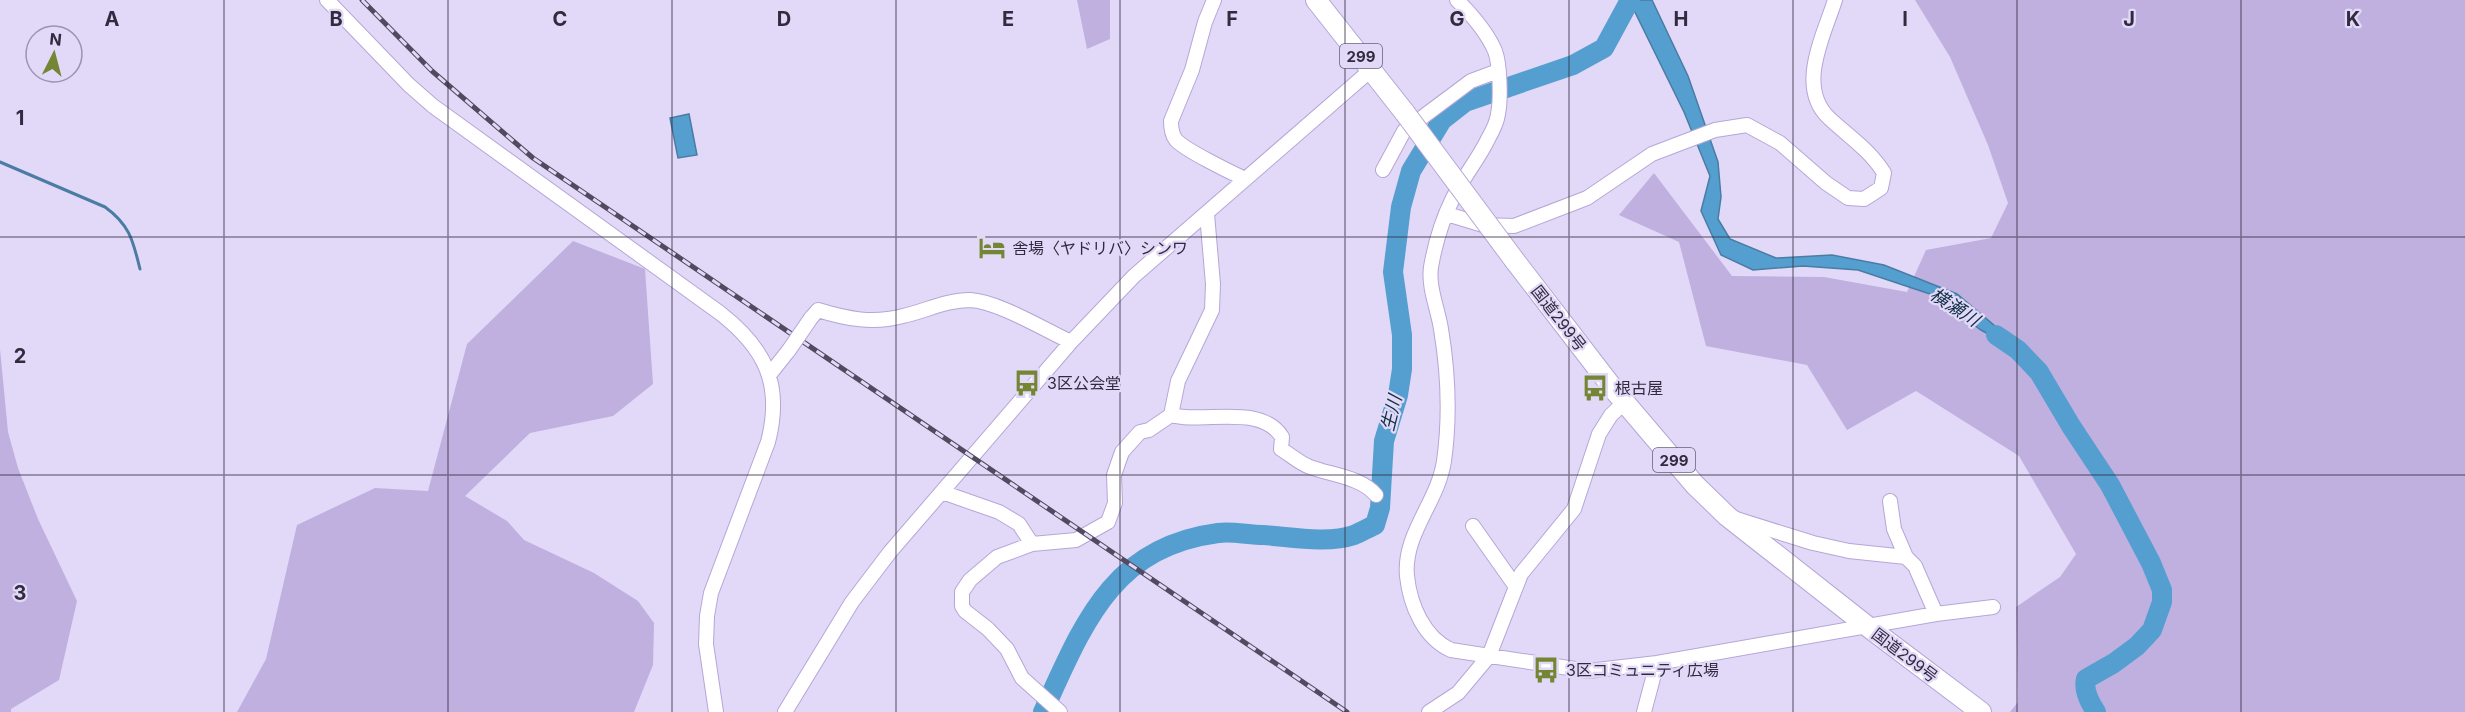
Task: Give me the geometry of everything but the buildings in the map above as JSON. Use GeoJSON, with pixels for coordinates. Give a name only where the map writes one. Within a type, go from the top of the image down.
{"type":"FeatureCollection","features":[{"type":"Feature","properties":{"kind":"highway","name":"国道299号"},"geometry":{"type":"LineString","coordinates":[[1316,0],[1372,69],[1515,261],[1624,402],[1695,485],[1727,516],[1981,712]]}},
{"type":"Feature","properties":{"kind":"street"},"geometry":{"type":"LineString","coordinates":[[327,0],[409,85],[433,106],[738,327],[753,343],[770,374],[774,405],[773,424],[718,571],[707,616],[706,644],[716,712]]}},
{"type":"Feature","properties":{"kind":"street"},"geometry":{"type":"LineString","coordinates":[[1214,0],[1205,22],[1192,70],[1171,122],[1171,129],[1176,140],[1245,180]]}},
{"type":"Feature","properties":{"kind":"street"},"geometry":{"type":"LineString","coordinates":[[1457,0],[1484,31],[1495,51],[1498,76],[1498,115],[1488,140],[1452,199],[1437,238],[1431,270],[1444,355],[1446,430],[1444,462],[1433,498],[1412,539],[1406,558],[1411,596],[1421,621],[1438,644],[1451,650],[1588,671],[1657,663],[1936,614],[1992,607]]}},
{"type":"Feature","properties":{"kind":"street"},"geometry":{"type":"LineString","coordinates":[[1447,214],[1483,225],[1514,226],[1587,198],[1652,154],[1715,130],[1747,125],[1780,143],[1826,183],[1848,198],[1864,199],[1881,188],[1884,173],[1867,150],[1827,117],[1816,97],[1813,83],[1819,43],[1834,0]]}},
{"type":"Feature","properties":{"kind":"street"},"geometry":{"type":"LineString","coordinates":[[785,712],[852,602],[890,552],[1071,342],[1134,276],[1372,69]]}},
{"type":"Feature","properties":{"kind":"street"},"geometry":{"type":"LineString","coordinates":[[1383,170],[1404,131],[1471,81],[1498,76]]}},
{"type":"Feature","properties":{"kind":"street"},"geometry":{"type":"LineString","coordinates":[[1171,415],[1178,381],[1212,310],[1213,284],[1207,213]]}},
{"type":"Feature","properties":{"kind":"street"},"geometry":{"type":"LineString","coordinates":[[770,374],[818,310],[851,320],[882,320],[902,317],[952,301],[973,300],[993,305],[1071,342]]}},
{"type":"Feature","properties":{"kind":"street"},"geometry":{"type":"LineString","coordinates":[[1429,712],[1458,693],[1490,656],[1521,574],[1574,509],[1599,434],[1611,415],[1624,402]]}},
{"type":"Feature","properties":{"kind":"street"},"geometry":{"type":"LineString","coordinates":[[1058,710],[1022,678],[1007,649],[965,611],[961,598],[970,580],[997,557],[1032,544],[1076,540],[1108,522],[1115,503],[1114,475],[1122,452],[1140,432],[1149,430],[1171,415],[1185,419],[1242,417],[1265,423],[1278,431],[1283,443],[1281,449],[1296,460],[1368,486],[1376,495]]}},
{"type":"Feature","properties":{"kind":"street"},"geometry":{"type":"LineString","coordinates":[[942,492],[999,512],[1019,524],[1032,544]]}},
{"type":"Feature","properties":{"kind":"street"},"geometry":{"type":"LineString","coordinates":[[1890,501],[1894,529],[1906,557],[1915,566],[1936,614]]}},
{"type":"Feature","properties":{"kind":"street"},"geometry":{"type":"LineString","coordinates":[[1727,516],[1813,543],[1849,551],[1906,557]]}},
{"type":"Feature","properties":{"kind":"street"},"geometry":{"type":"LineString","coordinates":[[1473,526],[1516,587]]}},
{"type":"Feature","properties":{"kind":"street"},"geometry":{"type":"LineString","coordinates":[[1644,712],[1657,663]]}},
{"type":"Feature","properties":{"kind":"shaded area"},"geometry":{"type":"Polygon","coordinates":[[[1077,0],[1110,0],[1110,39],[1087,49],[1077,0]]]}},
{"type":"Feature","properties":{"kind":"shaded area"},"geometry":{"type":"Polygon","coordinates":[[[1915,0],[2465,0],[2465,712],[2010,712],[2018,702],[2016,607],[2060,577],[2076,554],[2019,456],[1916,391],[1847,430],[1807,365],[1706,346],[1679,242],[1619,215],[1654,173],[1732,276],[1824,277],[1907,292],[1926,250],[1991,238],[2008,203],[1988,145],[1950,57],[1915,0]]]}},
{"type":"Feature","properties":{"kind":"shaded area"},"geometry":{"type":"Polygon","coordinates":[[[573,241],[645,269],[653,384],[613,416],[530,433],[465,496],[507,521],[524,540],[594,573],[638,601],[654,623],[653,665],[634,712],[237,712],[266,659],[297,525],[375,488],[428,491],[467,344],[573,241]]]}},
{"type":"Feature","properties":{"kind":"shaded area"},"geometry":{"type":"Polygon","coordinates":[[[0,349],[8,432],[18,468],[38,519],[77,601],[59,680],[11,709],[11,712],[0,712],[0,349]]]}},
{"type":"Feature","properties":{"kind":"water"},"geometry":{"type":"Polygon","coordinates":[[[1629,0],[1652,0],[1688,76],[1718,162],[1721,197],[1718,219],[1730,239],[1776,258],[1832,255],[1884,265],[1957,294],[2034,359],[1981,330],[1933,295],[1858,270],[1803,266],[1753,270],[1721,255],[1701,211],[1710,176],[1684,112],[1629,0]]]}},
{"type":"Feature","properties":{"kind":"water"},"geometry":{"type":"Polygon","coordinates":[[[689,114],[697,155],[678,158],[670,118],[689,114]]]}},
{"type":"Feature","properties":{"kind":"waterway","name":"生川"},"geometry":{"type":"LineString","coordinates":[[1043,712],[1072,649],[1105,595],[1126,573],[1151,555],[1181,541],[1218,533],[1333,539],[1354,535],[1375,525],[1380,508],[1384,441],[1398,395],[1402,369],[1402,335],[1393,272],[1401,207],[1411,171],[1442,120],[1465,102],[1573,65],[1604,48],[1630,0]]}},
{"type":"Feature","properties":{"kind":"waterway"},"geometry":{"type":"LineString","coordinates":[[0,162],[105,207],[120,220],[129,234],[140,269]]}},
{"type":"Feature","properties":{"kind":"waterway","name":"横瀬川"},"geometry":{"type":"LineString","coordinates":[[1996,335],[2018,350],[2039,372],[2110,485],[2151,563],[2162,590],[2162,602],[2152,630],[2137,646],[2086,679],[2086,692],[2096,712]]}},
{"type":"Feature","properties":{"kind":"railway"},"geometry":{"type":"LineString","coordinates":[[362,0],[432,71],[533,158],[1347,712]]}},
{"type":"Feature","properties":{"kind":"place","name":"舎場〈ヤドリバ〉シンワ"},"geometry":{"type":"Point","coordinates":[992,248]}},
{"type":"Feature","properties":{"kind":"place","name":"3区公会堂"},"geometry":{"type":"Point","coordinates":[1027,383]}},
{"type":"Feature","properties":{"kind":"place","name":"根古屋"},"geometry":{"type":"Point","coordinates":[1595,388]}},
{"type":"Feature","properties":{"kind":"place","name":"3区コミュニティ広場"},"geometry":{"type":"Point","coordinates":[1546,670]}}]}
